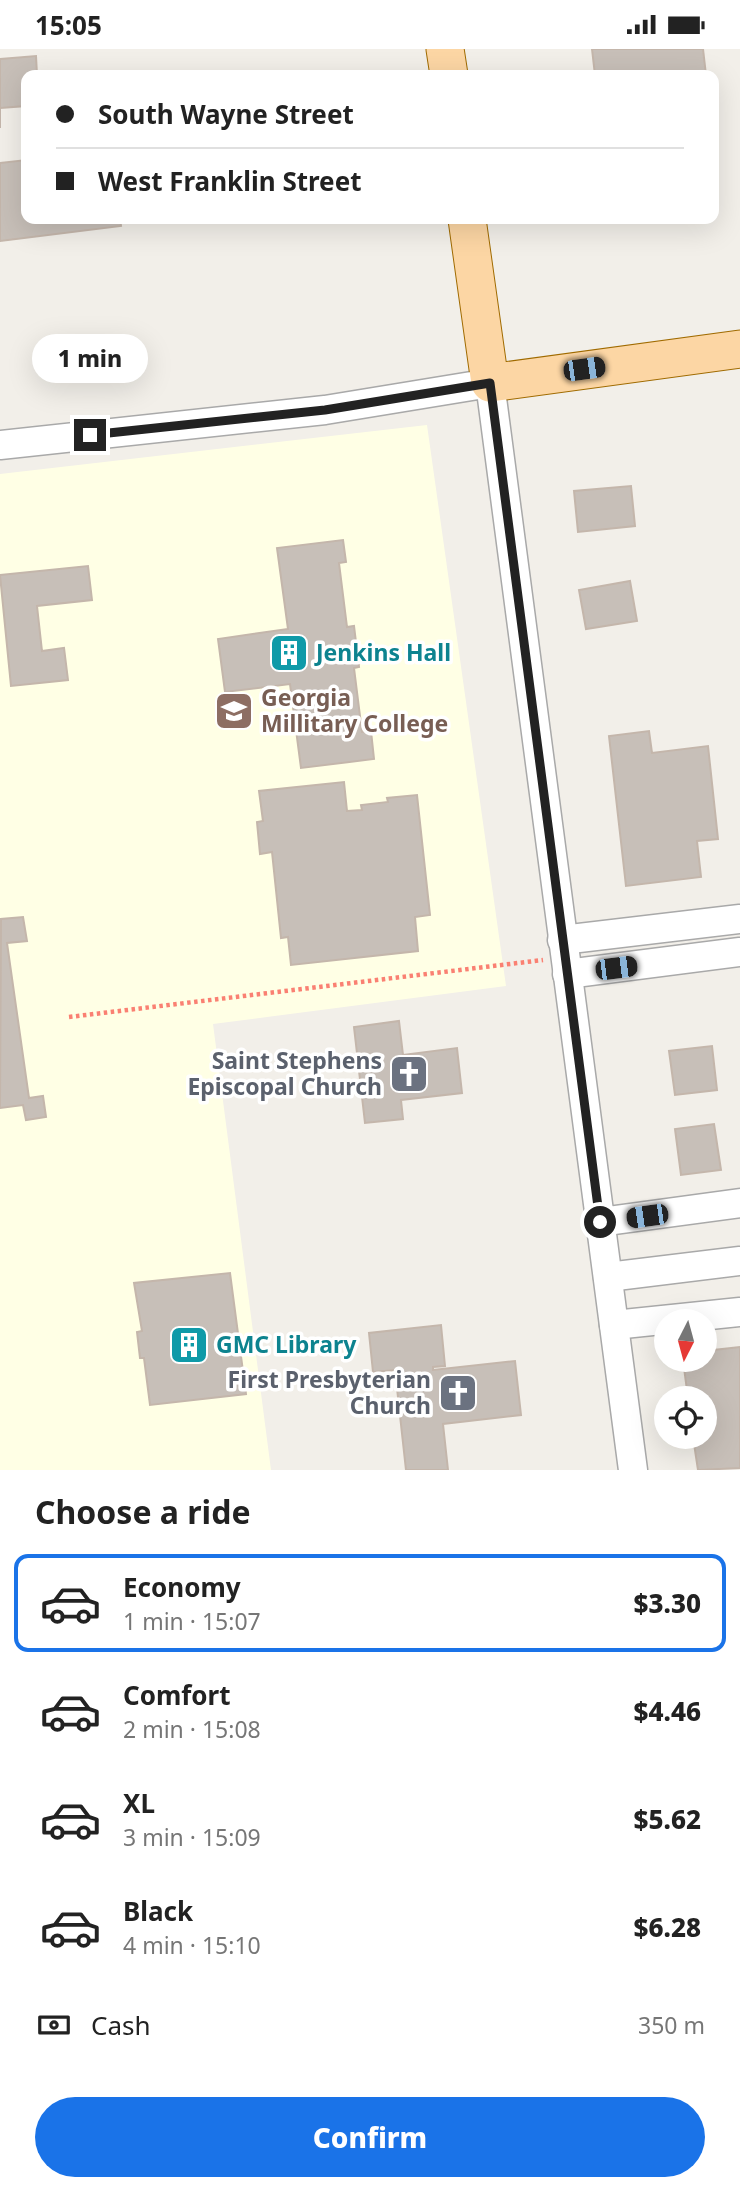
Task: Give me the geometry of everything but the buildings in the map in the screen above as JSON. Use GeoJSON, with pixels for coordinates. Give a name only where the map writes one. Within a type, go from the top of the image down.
{"type":"FeatureCollection","features":[{"type":"Feature","properties":{"kind":"main road"},"geometry":{"type":"LineString","coordinates":[[445,49],[448,70]]}},
{"type":"Feature","properties":{"kind":"main road"},"geometry":{"type":"LineString","coordinates":[[468,224],[490,383],[740,349]]}},
{"type":"Feature","properties":{"kind":"street"},"geometry":{"type":"LineString","coordinates":[[0,445],[325,410],[490,383],[633,1470]]}},
{"type":"Feature","properties":{"kind":"street"},"geometry":{"type":"LineString","coordinates":[[564,957],[740,919]]}},
{"type":"Feature","properties":{"kind":"street"},"geometry":{"type":"LineString","coordinates":[[564,957],[740,952]]}},
{"type":"Feature","properties":{"kind":"street"},"geometry":{"type":"LineString","coordinates":[[600,1222],[740,1203]]}},
{"type":"Feature","properties":{"kind":"street"},"geometry":{"type":"LineString","coordinates":[[608,1277],[740,1261]]}},
{"type":"Feature","properties":{"kind":"street"},"geometry":{"type":"LineString","coordinates":[[614,1325],[740,1312]]}},
{"type":"Feature","properties":{"kind":"path"},"geometry":{"type":"LineString","coordinates":[[69,1017],[564,957]]}},
{"type":"Feature","properties":{"kind":"shaded area","name":"Georgia Millitary College"},"geometry":{"type":"Polygon","coordinates":[[[427,425],[506,986],[213,1024],[271,1470],[0,1470],[0,474],[427,425]]]}},
{"type":"Feature","properties":{"kind":"place","name":"Jenkins Hall"},"geometry":{"type":"Point","coordinates":[289,653]}},
{"type":"Feature","properties":{"kind":"place","name":"Georgia Millitary College"},"geometry":{"type":"Point","coordinates":[234,711]}},
{"type":"Feature","properties":{"kind":"place","name":"Saint Stephens Episcopal Church"},"geometry":{"type":"Point","coordinates":[409,1074]}},
{"type":"Feature","properties":{"kind":"place","name":"GMC Library"},"geometry":{"type":"Point","coordinates":[189,1345]}},
{"type":"Feature","properties":{"kind":"place","name":"First Presbyterian Church"},"geometry":{"type":"Point","coordinates":[458,1393]}},
{"type":"Feature","properties":{"kind":"route"},"geometry":{"type":"LineString","coordinates":[[90,435],[325,410],[490,383],[600,1222]]}}]}
